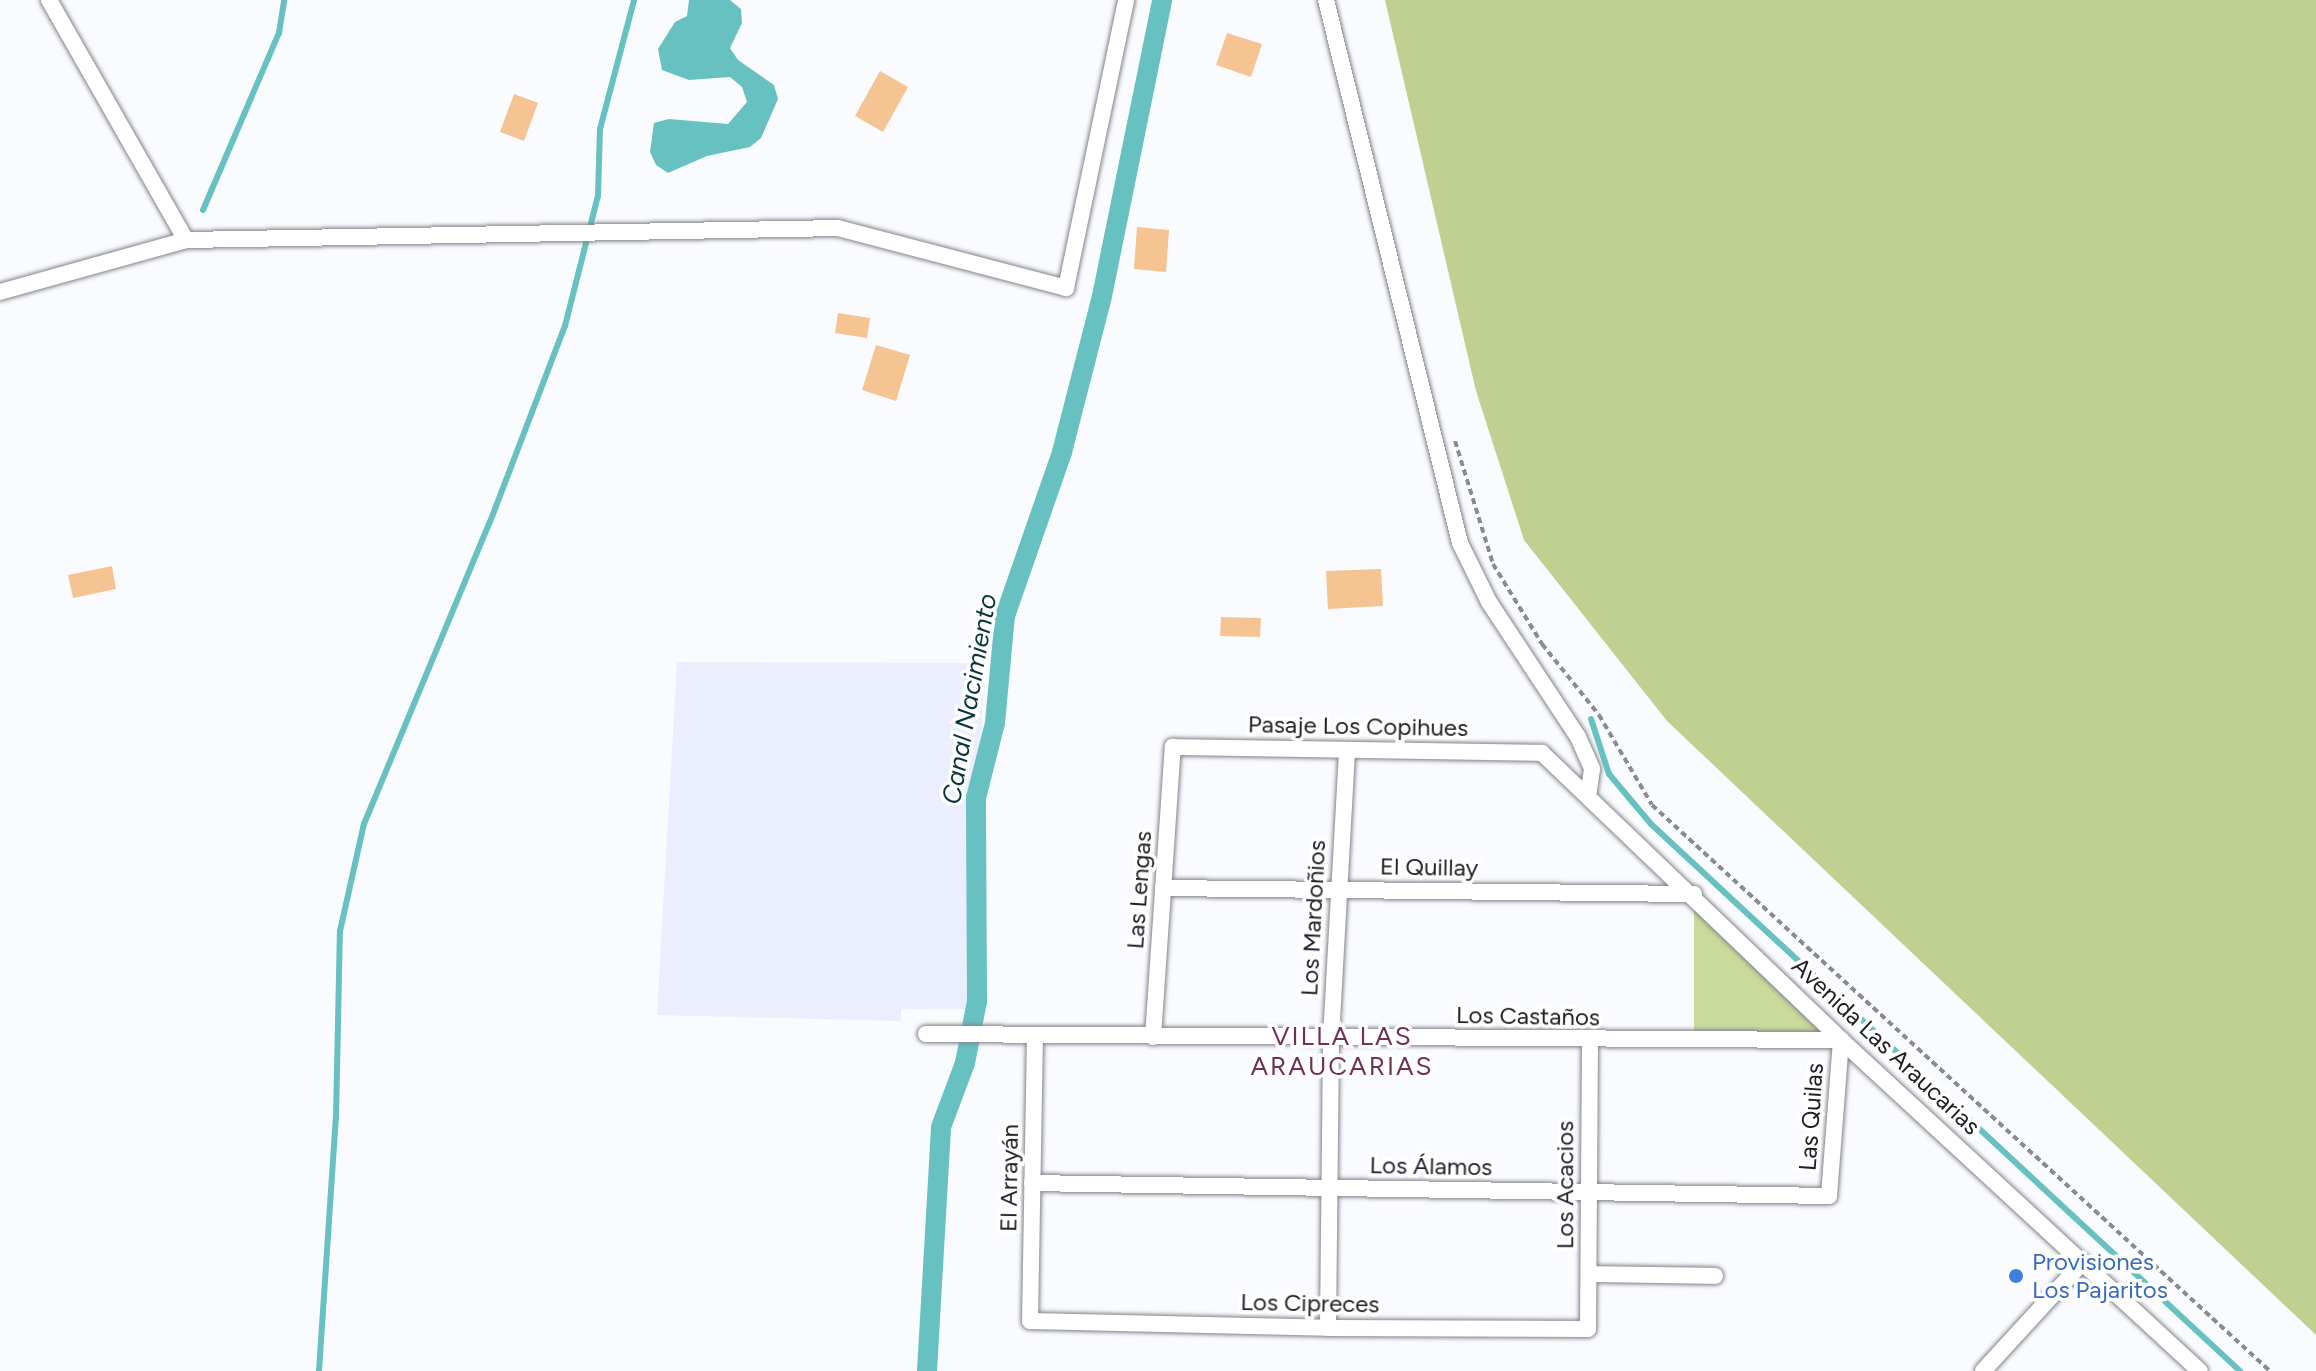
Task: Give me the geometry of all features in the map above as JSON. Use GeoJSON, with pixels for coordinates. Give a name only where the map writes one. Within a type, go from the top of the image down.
{"type":"FeatureCollection","features":[{"type":"Feature","properties":{"kind":"street"},"geometry":{"type":"LineString","coordinates":[[49,0],[186,240]]}},
{"type":"Feature","properties":{"kind":"street"},"geometry":{"type":"LineString","coordinates":[[0,292],[186,240],[838,228],[1066,288],[1126,0]]}},
{"type":"Feature","properties":{"kind":"street"},"geometry":{"type":"LineString","coordinates":[[1326,0],[1460,543],[1489,602],[1578,737],[1592,769],[1588,796]]}},
{"type":"Feature","properties":{"kind":"street","name":"Pasaje Los Copihues"},"geometry":{"type":"LineString","coordinates":[[1173,747],[1542,753]]}},
{"type":"Feature","properties":{"kind":"street","name":"Las Lengas"},"geometry":{"type":"LineString","coordinates":[[1153,1037],[1173,747]]}},
{"type":"Feature","properties":{"kind":"street","name":"Los Mardoñios"},"geometry":{"type":"LineString","coordinates":[[1328,1328],[1331,1038],[1347,750]]}},
{"type":"Feature","properties":{"kind":"street","name":"Avenida Las Araucarias"},"geometry":{"type":"LineString","coordinates":[[1542,753],[1694,894],[1841,1040],[2200,1371]]}},
{"type":"Feature","properties":{"kind":"street","name":"El Quillay"},"geometry":{"type":"LineString","coordinates":[[1163,888],[1694,894]]}},
{"type":"Feature","properties":{"kind":"street","name":"Los Castaños"},"geometry":{"type":"LineString","coordinates":[[926,1034],[1590,1041],[1841,1040]]}},
{"type":"Feature","properties":{"kind":"street","name":"El Arrayán"},"geometry":{"type":"LineString","coordinates":[[1030,1321],[1035,1035]]}},
{"type":"Feature","properties":{"kind":"street","name":"Las Quilas"},"geometry":{"type":"LineString","coordinates":[[1829,1196],[1841,1040]]}},
{"type":"Feature","properties":{"kind":"street","name":"Los Acacios"},"geometry":{"type":"LineString","coordinates":[[1588,1329],[1590,1041]]}},
{"type":"Feature","properties":{"kind":"street","name":"Los Álamos"},"geometry":{"type":"LineString","coordinates":[[1032,1183],[1829,1196]]}},
{"type":"Feature","properties":{"kind":"street"},"geometry":{"type":"LineString","coordinates":[[1983,1371],[2083,1262]]}},
{"type":"Feature","properties":{"kind":"street"},"geometry":{"type":"LineString","coordinates":[[1589,1274],[1715,1276]]}},
{"type":"Feature","properties":{"kind":"street","name":"Los Cipreces"},"geometry":{"type":"LineString","coordinates":[[1030,1321],[1328,1328],[1588,1329]]}},
{"type":"Feature","properties":{"kind":"path"},"geometry":{"type":"LineString","coordinates":[[1454,438],[1493,564],[1534,632],[1599,715],[1652,805],[2270,1371]]}},
{"type":"Feature","properties":{"kind":"shaded area"},"geometry":{"type":"Polygon","coordinates":[[[677,662],[984,663],[972,1009],[901,1009],[901,1021],[657,1015],[677,662]]]}},
{"type":"Feature","properties":{"kind":"green space"},"geometry":{"type":"Polygon","coordinates":[[[1385,0],[2316,0],[2316,1335],[1667,721],[1524,540],[1476,391],[1385,0]]]}},
{"type":"Feature","properties":{"kind":"green space"},"geometry":{"type":"Polygon","coordinates":[[[1694,909],[1823,1032],[1694,1033],[1694,909]]]}},
{"type":"Feature","properties":{"kind":"water"},"geometry":{"type":"Polygon","coordinates":[[[689,0],[730,0],[741,9],[742,23],[730,48],[738,60],[774,85],[778,99],[761,138],[750,147],[707,156],[668,173],[656,165],[650,152],[654,123],[669,119],[728,124],[747,102],[742,87],[730,77],[689,80],[662,70],[658,49],[675,22],[687,16],[689,0]]]}},
{"type":"Feature","properties":{"kind":"building"},"geometry":{"type":"Polygon","coordinates":[[[1227,33],[1262,44],[1251,77],[1216,65],[1227,33]]]}},
{"type":"Feature","properties":{"kind":"building"},"geometry":{"type":"Polygon","coordinates":[[[880,71],[908,87],[883,132],[855,116],[880,71]]]}},
{"type":"Feature","properties":{"kind":"building"},"geometry":{"type":"Polygon","coordinates":[[[514,94],[538,103],[524,141],[500,132],[514,94]]]}},
{"type":"Feature","properties":{"kind":"building"},"geometry":{"type":"Polygon","coordinates":[[[1137,227],[1169,230],[1166,272],[1134,269],[1137,227]]]}},
{"type":"Feature","properties":{"kind":"building"},"geometry":{"type":"Polygon","coordinates":[[[838,313],[870,318],[867,338],[835,333],[838,313]]]}},
{"type":"Feature","properties":{"kind":"building"},"geometry":{"type":"Polygon","coordinates":[[[876,345],[910,355],[896,401],[862,390],[876,345]]]}},
{"type":"Feature","properties":{"kind":"building"},"geometry":{"type":"Polygon","coordinates":[[[112,566],[116,589],[73,598],[68,575],[112,566]]]}},
{"type":"Feature","properties":{"kind":"building"},"geometry":{"type":"Polygon","coordinates":[[[1381,569],[1383,606],[1328,609],[1326,571],[1381,569]]]}},
{"type":"Feature","properties":{"kind":"building"},"geometry":{"type":"Polygon","coordinates":[[[1221,617],[1261,618],[1260,637],[1220,636],[1221,617]]]}},
{"type":"Feature","properties":{"kind":"waterway"},"geometry":{"type":"LineString","coordinates":[[203,210],[279,33],[284,0]]}},
{"type":"Feature","properties":{"kind":"waterway"},"geometry":{"type":"LineString","coordinates":[[319,1371],[336,1118],[340,931],[364,824],[490,522],[565,326],[598,196],[600,129],[634,0]]}},
{"type":"Feature","properties":{"kind":"waterway","name":"Canal Nacimiento"},"geometry":{"type":"LineString","coordinates":[[927,1371],[941,1127],[965,1063],[977,1001],[976,798],[995,723],[1005,616],[1062,452],[1102,296],[1162,0]]}},
{"type":"Feature","properties":{"kind":"waterway"},"geometry":{"type":"LineString","coordinates":[[1591,719],[1609,774],[1651,824],[2240,1371]]}},
{"type":"Feature","properties":{"kind":"place","name":"Provisiones Los Pajaritos"},"geometry":{"type":"Point","coordinates":[2016,1276]}},
{"type":"Feature","properties":{"kind":"district","name":"VILLA LAS ARAUCARIAS"},"geometry":{"type":"Point","coordinates":[1342,1052]}}]}
